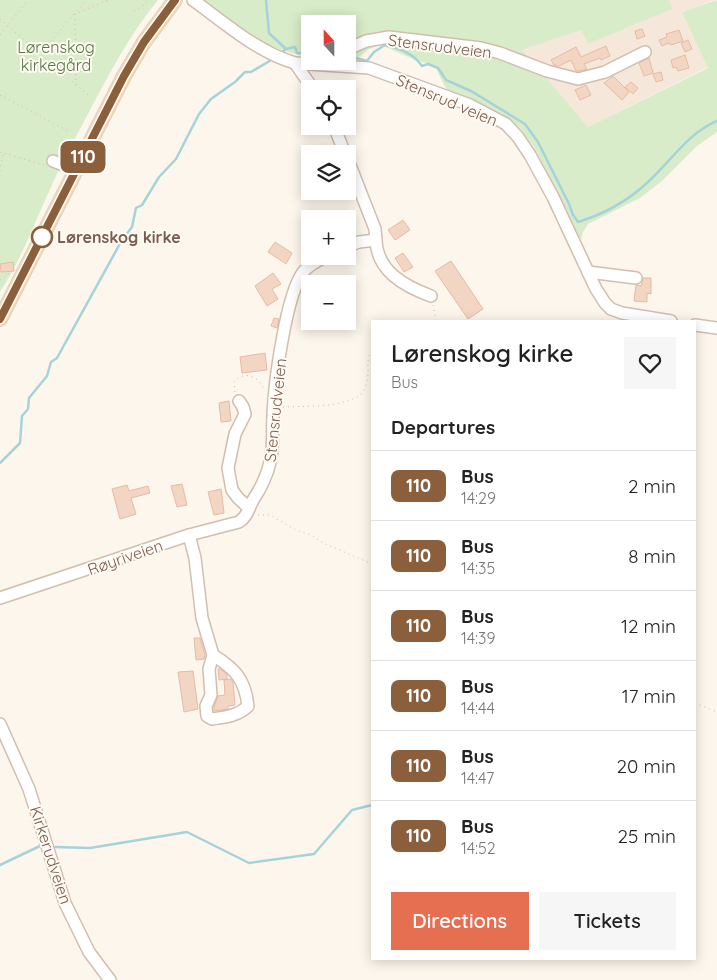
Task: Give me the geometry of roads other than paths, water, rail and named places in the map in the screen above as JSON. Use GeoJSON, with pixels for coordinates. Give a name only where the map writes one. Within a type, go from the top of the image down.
{"type":"FeatureCollection","features":[{"type":"Feature","properties":{"kind":"main road"},"geometry":{"type":"LineString","coordinates":[[0,317],[134,58],[175,0]]}},
{"type":"Feature","properties":{"kind":"street","name":"Stensrud veien"},"geometry":{"type":"LineString","coordinates":[[193,0],[261,48],[278,57],[295,63],[301,63]]}},
{"type":"Feature","properties":{"kind":"street","name":"Stensrudveien"},"geometry":{"type":"LineString","coordinates":[[356,45],[389,37],[472,47],[500,53],[547,71],[578,79],[605,72],[645,52]]}},
{"type":"Feature","properties":{"kind":"street"},"geometry":{"type":"LineString","coordinates":[[295,63],[307,80]]}},
{"type":"Feature","properties":{"kind":"street","name":"Stensrud veien"},"geometry":{"type":"LineString","coordinates":[[356,67],[369,68],[470,105],[506,124],[518,137],[530,155],[553,197],[596,289],[611,309],[622,314],[664,320]]}},
{"type":"Feature","properties":{"kind":"street"},"geometry":{"type":"LineString","coordinates":[[52,164],[74,173]]}},
{"type":"Feature","properties":{"kind":"street"},"geometry":{"type":"LineString","coordinates":[[356,180],[375,229],[376,251],[380,259],[390,273],[402,283],[431,296]]}},
{"type":"Feature","properties":{"kind":"street"},"geometry":{"type":"LineString","coordinates":[[356,243],[376,240]]}},
{"type":"Feature","properties":{"kind":"street","name":"Stensrudveien"},"geometry":{"type":"LineString","coordinates":[[247,513],[267,475],[273,448],[273,411],[279,359],[296,286],[304,271],[313,265]]}},
{"type":"Feature","properties":{"kind":"street"},"geometry":{"type":"LineString","coordinates":[[588,272],[636,278]]}},
{"type":"Feature","properties":{"kind":"street"},"geometry":{"type":"LineString","coordinates":[[696,325],[717,328]]}},
{"type":"Feature","properties":{"kind":"street"},"geometry":{"type":"LineString","coordinates":[[239,400],[245,414],[233,441],[228,468],[232,490],[247,513]]}},
{"type":"Feature","properties":{"kind":"street","name":"Røyriveien"},"geometry":{"type":"LineString","coordinates":[[0,598],[189,535],[239,522],[247,513]]}},
{"type":"Feature","properties":{"kind":"street"},"geometry":{"type":"LineString","coordinates":[[189,535],[195,558],[202,618],[214,655],[209,669],[210,695],[206,706],[207,716],[212,719],[231,716],[248,706],[246,691],[241,679],[231,666],[214,655]]}},
{"type":"Feature","properties":{"kind":"street","name":"Kirkerudveien"},"geometry":{"type":"LineString","coordinates":[[0,724],[30,789],[65,903],[88,952],[110,980]]}},
{"type":"Feature","properties":{"kind":"waterway"},"geometry":{"type":"LineString","coordinates":[[266,0],[269,33],[286,49]]}},
{"type":"Feature","properties":{"kind":"waterway"},"geometry":{"type":"LineString","coordinates":[[356,58],[367,61],[374,52],[385,45],[401,50],[415,58],[422,66],[428,64],[438,68],[446,80],[471,91],[525,124],[538,142],[578,222],[607,211],[633,195],[657,174],[688,140],[706,126],[717,121]]}},
{"type":"Feature","properties":{"kind":"waterway"},"geometry":{"type":"LineString","coordinates":[[280,54],[286,49],[295,47],[297,53],[301,53]]}},
{"type":"Feature","properties":{"kind":"waterway"},"geometry":{"type":"LineString","coordinates":[[0,463],[20,443],[22,416],[28,409],[29,398],[47,376],[51,362],[57,358],[122,240],[132,227],[136,208],[142,205],[159,177],[176,159],[199,114],[211,99],[235,82],[245,72],[251,72],[273,59]]}},
{"type":"Feature","properties":{"kind":"waterway"},"geometry":{"type":"LineString","coordinates":[[55,847],[90,848],[187,832],[249,863],[314,854],[352,810],[371,805]]}},
{"type":"Feature","properties":{"kind":"waterway"},"geometry":{"type":"LineString","coordinates":[[0,865],[40,846]]}},
{"type":"Feature","properties":{"kind":"place","name":"Lørenskog kirke"},"geometry":{"type":"Point","coordinates":[42,237]}},
{"type":"Feature","properties":{"kind":"park label","name":"Lørenskog kirkegård"},"geometry":{"type":"Point","coordinates":[56,56]}}]}
